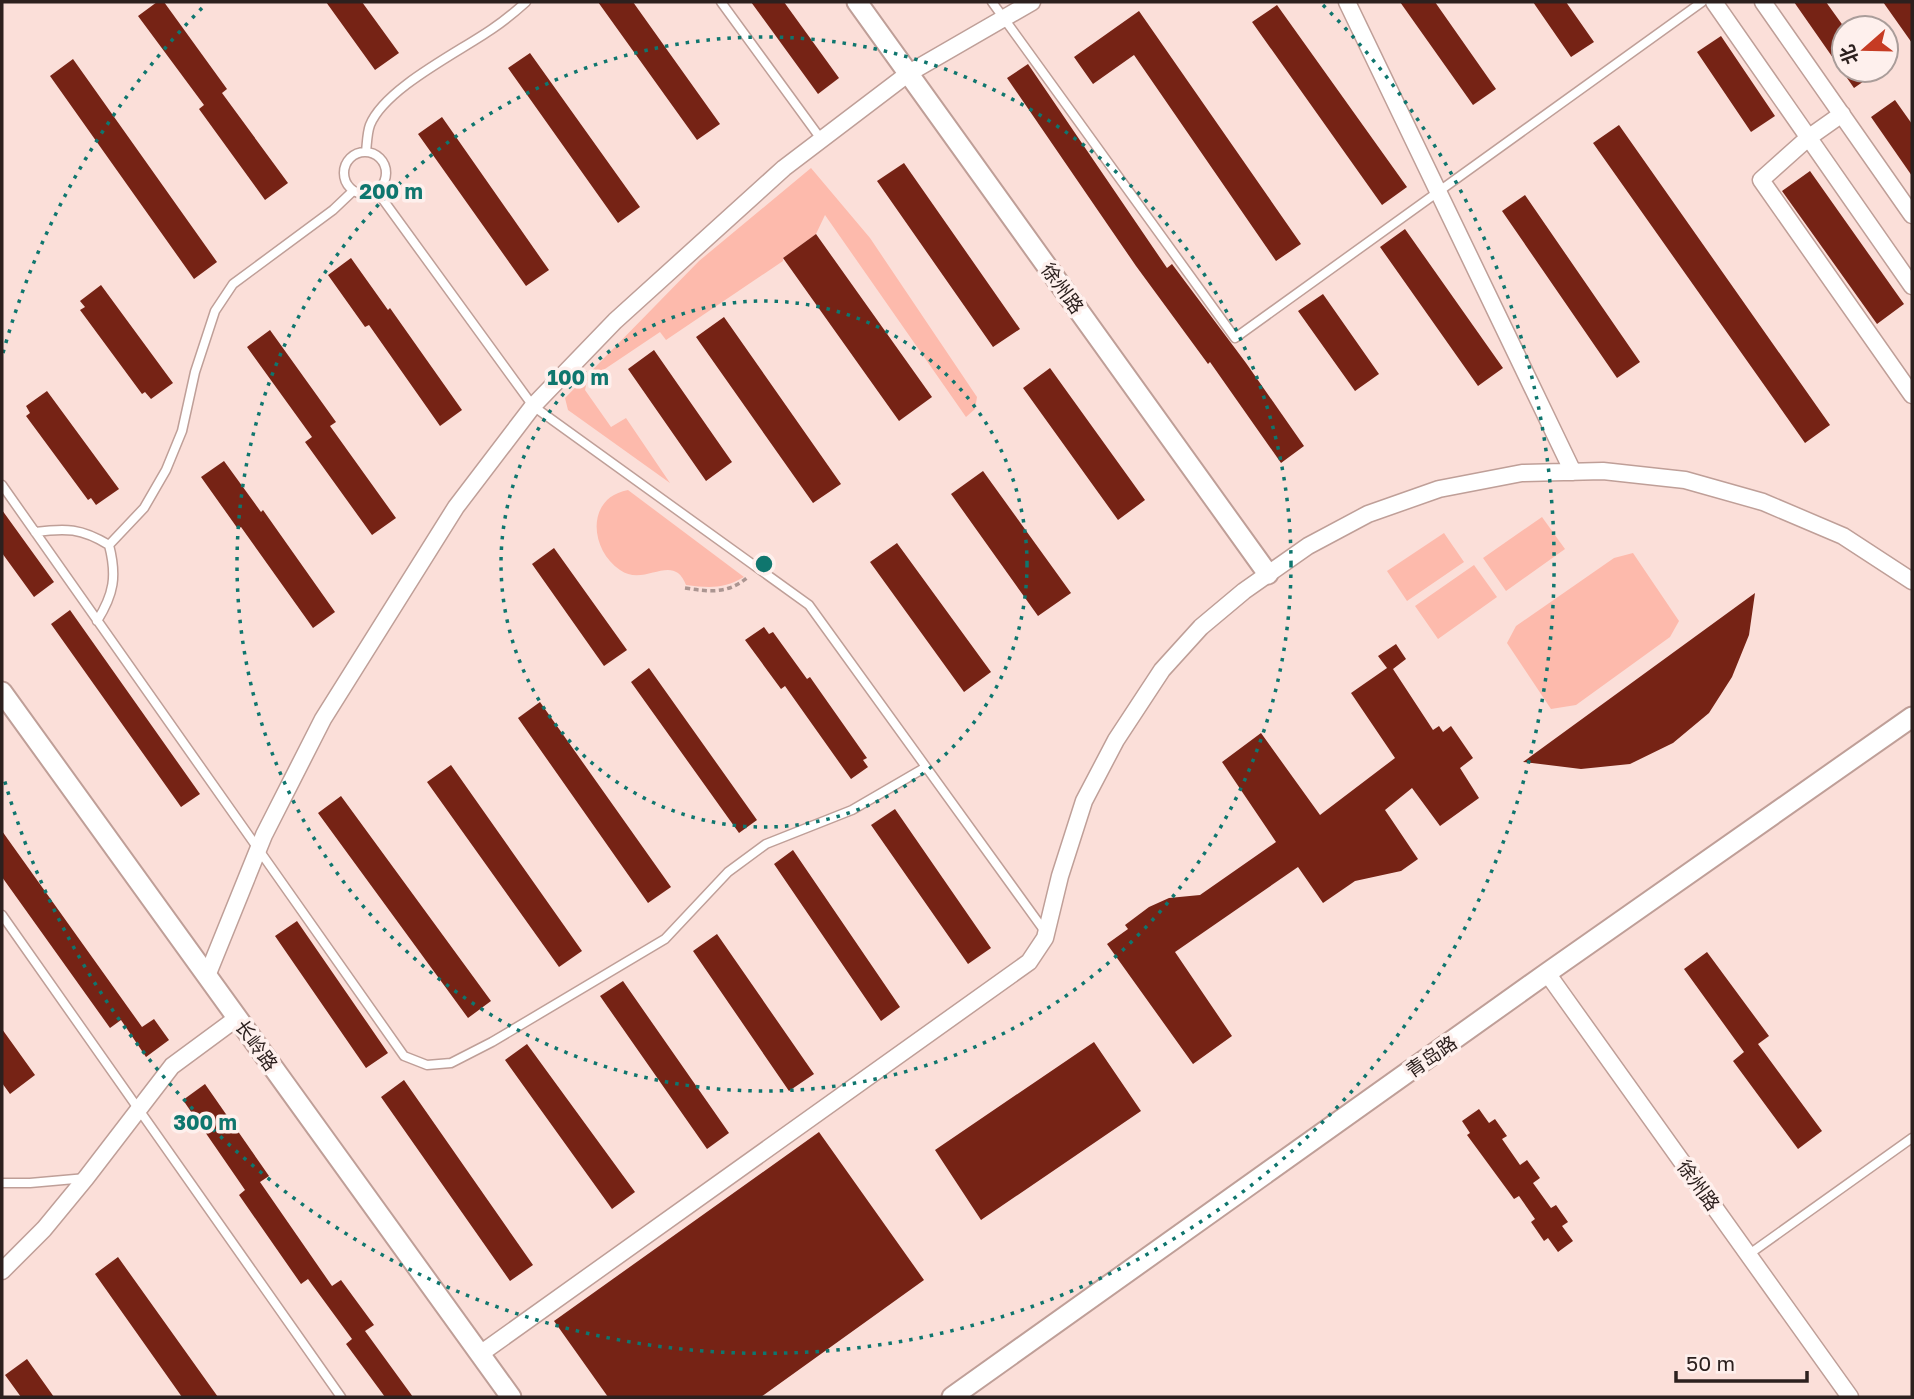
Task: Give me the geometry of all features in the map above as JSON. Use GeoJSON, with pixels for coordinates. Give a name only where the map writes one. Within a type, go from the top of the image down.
{"type":"FeatureCollection","features":[{"type":"Feature","properties":{"kind":"street","name":"徐州路"},"geometry":{"type":"LineString","coordinates":[[857,2],[1268,574]]}},
{"type":"Feature","properties":{"kind":"street"},"geometry":{"type":"LineString","coordinates":[[207,976],[258,850],[323,719],[456,507],[533,406],[615,321],[784,168],[909,73],[1032,2]]}},
{"type":"Feature","properties":{"kind":"street"},"geometry":{"type":"LineString","coordinates":[[1347,2],[1573,472]]}},
{"type":"Feature","properties":{"kind":"street"},"geometry":{"type":"LineString","coordinates":[[1714,2],[1912,286]]}},
{"type":"Feature","properties":{"kind":"street"},"geometry":{"type":"LineString","coordinates":[[1763,2],[1912,215]]}},
{"type":"Feature","properties":{"kind":"street"},"geometry":{"type":"LineString","coordinates":[[1842,114],[1808,138],[1761,180],[1912,395]]}},
{"type":"Feature","properties":{"kind":"street"},"geometry":{"type":"LineString","coordinates":[[480,1354],[1029,962],[1046,933],[1060,876],[1084,801],[1116,740],[1169,661],[1201,627],[1308,546],[1368,514],[1439,489],[1522,473],[1603,471],[1685,480],[1763,502],[1843,536],[1912,581]]}},
{"type":"Feature","properties":{"kind":"street","name":"长岭路"},"geometry":{"type":"LineString","coordinates":[[2,692],[511,1397]]}},
{"type":"Feature","properties":{"kind":"street","name":"青岛路"},"geometry":{"type":"LineString","coordinates":[[953,1397],[1547,973],[1911,720]]}},
{"type":"Feature","properties":{"kind":"street","name":"徐州路"},"geometry":{"type":"LineString","coordinates":[[1547,973],[1850,1397]]}},
{"type":"Feature","properties":{"kind":"street"},"geometry":{"type":"LineString","coordinates":[[2,1271],[44,1229],[172,1066],[237,1018]]}},
{"type":"Feature","properties":{"kind":"lane"},"geometry":{"type":"LineString","coordinates":[[366,152],[369,126],[396,94],[433,66],[492,29],[526,2]]}},
{"type":"Feature","properties":{"kind":"lane"},"geometry":{"type":"LineString","coordinates":[[720,2],[821,139]]}},
{"type":"Feature","properties":{"kind":"lane"},"geometry":{"type":"LineString","coordinates":[[992,2],[1235,338],[1702,2]]}},
{"type":"Feature","properties":{"kind":"lane"},"geometry":{"type":"LineString","coordinates":[[366,152],[376,155],[385,168],[385,176],[376,190],[369,193],[353,191],[344,177],[344,169],[352,156],[366,152]]}},
{"type":"Feature","properties":{"kind":"lane"},"geometry":{"type":"LineString","coordinates":[[376,190],[533,406],[809,605],[1046,933]]}},
{"type":"Feature","properties":{"kind":"lane"},"geometry":{"type":"LineString","coordinates":[[108,545],[144,508],[166,470],[182,431],[195,372],[215,311],[233,284],[333,211],[353,191]]}},
{"type":"Feature","properties":{"kind":"lane"},"geometry":{"type":"LineString","coordinates":[[2,485],[404,1056],[427,1065],[451,1063],[492,1042],[666,939],[728,872],[766,844],[852,810],[926,767]]}},
{"type":"Feature","properties":{"kind":"lane"},"geometry":{"type":"LineString","coordinates":[[35,532],[67,528],[92,535],[108,545],[114,564],[114,580],[110,600],[97,621]]}},
{"type":"Feature","properties":{"kind":"lane"},"geometry":{"type":"LineString","coordinates":[[2,915],[341,1397]]}},
{"type":"Feature","properties":{"kind":"lane"},"geometry":{"type":"LineString","coordinates":[[1748,1255],[1912,1138]]}},
{"type":"Feature","properties":{"kind":"lane"},"geometry":{"type":"LineString","coordinates":[[2,1183],[86,1178]]}},
{"type":"Feature","properties":{"kind":"path"},"geometry":{"type":"LineString","coordinates":[[685,588],[712,592],[730,589],[747,579],[756,567]]}},
{"type":"Feature","properties":{"kind":"shaded area"},"geometry":{"type":"Polygon","coordinates":[[[811,168],[870,238],[977,397],[975,409],[966,417],[825,215],[816,234],[783,258],[783,261],[666,340],[660,332],[587,381],[585,390],[611,427],[626,418],[670,483],[568,410],[565,398],[699,261],[811,168]]]}},
{"type":"Feature","properties":{"kind":"shaded area"},"geometry":{"type":"Polygon","coordinates":[[[628,490],[744,577],[723,586],[702,587],[686,585],[674,571],[639,575],[620,570],[603,550],[597,526],[604,503],[614,495],[628,490]]]}},
{"type":"Feature","properties":{"kind":"shaded area"},"geometry":{"type":"Polygon","coordinates":[[[1542,517],[1565,549],[1506,591],[1483,558],[1542,517]]]}},
{"type":"Feature","properties":{"kind":"shaded area"},"geometry":{"type":"Polygon","coordinates":[[[1444,533],[1464,562],[1407,601],[1387,571],[1444,533]]]}},
{"type":"Feature","properties":{"kind":"shaded area"},"geometry":{"type":"Polygon","coordinates":[[[1633,553],[1679,621],[1670,637],[1576,705],[1551,709],[1507,643],[1516,626],[1614,558],[1633,553]]]}},
{"type":"Feature","properties":{"kind":"shaded area"},"geometry":{"type":"Polygon","coordinates":[[[1474,565],[1497,597],[1438,639],[1415,606],[1474,565]]]}},
{"type":"Feature","properties":{"kind":"building"},"geometry":{"type":"Polygon","coordinates":[[[157,2],[164,2],[227,89],[222,93],[288,183],[265,200],[199,109],[204,105],[138,16],[157,2]]]}},
{"type":"Feature","properties":{"kind":"building"},"geometry":{"type":"Polygon","coordinates":[[[326,2],[362,2],[399,53],[375,70],[326,2]]]}},
{"type":"Feature","properties":{"kind":"building"},"geometry":{"type":"Polygon","coordinates":[[[598,2],[633,2],[720,124],[697,140],[598,2]]]}},
{"type":"Feature","properties":{"kind":"building"},"geometry":{"type":"Polygon","coordinates":[[[751,2],[784,2],[839,78],[818,94],[751,2]]]}},
{"type":"Feature","properties":{"kind":"building"},"geometry":{"type":"Polygon","coordinates":[[[1400,2],[1435,2],[1496,89],[1473,105],[1400,2]]]}},
{"type":"Feature","properties":{"kind":"building"},"geometry":{"type":"Polygon","coordinates":[[[1533,2],[1566,2],[1594,42],[1571,57],[1533,2]]]}},
{"type":"Feature","properties":{"kind":"building"},"geometry":{"type":"Polygon","coordinates":[[[1794,2],[1826,2],[1835,14],[1830,14],[1830,54],[1794,2]]]}},
{"type":"Feature","properties":{"kind":"building"},"geometry":{"type":"Polygon","coordinates":[[[1883,2],[1912,2],[1912,43],[1900,26],[1900,14],[1891,14],[1883,2]]]}},
{"type":"Feature","properties":{"kind":"building"},"geometry":{"type":"Polygon","coordinates":[[[1277,5],[1407,187],[1382,205],[1252,22],[1277,5]]]}},
{"type":"Feature","properties":{"kind":"building"},"geometry":{"type":"Polygon","coordinates":[[[1139,11],[1301,244],[1276,261],[1134,55],[1093,84],[1074,57],[1139,11]]]}},
{"type":"Feature","properties":{"kind":"building"},"geometry":{"type":"Polygon","coordinates":[[[1721,36],[1775,116],[1751,132],[1697,52],[1721,36]]]}},
{"type":"Feature","properties":{"kind":"building"},"geometry":{"type":"Polygon","coordinates":[[[530,53],[640,207],[618,223],[508,68],[530,53]]]}},
{"type":"Feature","properties":{"kind":"building"},"geometry":{"type":"Polygon","coordinates":[[[73,59],[217,262],[194,279],[50,76],[73,59]]]}},
{"type":"Feature","properties":{"kind":"building"},"geometry":{"type":"Polygon","coordinates":[[[1028,64],[1167,268],[1172,264],[1304,446],[1281,463],[1210,362],[1208,364],[1136,266],[1007,78],[1028,64]]]}},
{"type":"Feature","properties":{"kind":"building"},"geometry":{"type":"Polygon","coordinates":[[[1895,100],[1912,124],[1912,176],[1871,117],[1895,100]]]}},
{"type":"Feature","properties":{"kind":"building"},"geometry":{"type":"Polygon","coordinates":[[[442,117],[549,270],[526,286],[418,134],[442,117]]]}},
{"type":"Feature","properties":{"kind":"building"},"geometry":{"type":"Polygon","coordinates":[[[1619,125],[1830,425],[1805,443],[1593,143],[1619,125]]]}},
{"type":"Feature","properties":{"kind":"building"},"geometry":{"type":"Polygon","coordinates":[[[904,163],[1020,329],[993,347],[877,181],[904,163]]]}},
{"type":"Feature","properties":{"kind":"building"},"geometry":{"type":"Polygon","coordinates":[[[1810,171],[1904,304],[1877,324],[1782,191],[1810,171]]]}},
{"type":"Feature","properties":{"kind":"building"},"geometry":{"type":"Polygon","coordinates":[[[1525,195],[1640,362],[1617,378],[1502,211],[1525,195]]]}},
{"type":"Feature","properties":{"kind":"building"},"geometry":{"type":"Polygon","coordinates":[[[1405,229],[1503,368],[1478,386],[1380,247],[1405,229]]]}},
{"type":"Feature","properties":{"kind":"building"},"geometry":{"type":"Polygon","coordinates":[[[816,234],[932,397],[899,421],[783,258],[816,234]]]}},
{"type":"Feature","properties":{"kind":"building"},"geometry":{"type":"Polygon","coordinates":[[[351,258],[462,410],[440,426],[369,325],[365,327],[328,275],[351,258]]]}},
{"type":"Feature","properties":{"kind":"building"},"geometry":{"type":"Polygon","coordinates":[[[101,285],[173,383],[151,399],[145,392],[142,394],[80,310],[85,307],[80,301],[101,285]]]}},
{"type":"Feature","properties":{"kind":"building"},"geometry":{"type":"Polygon","coordinates":[[[1323,294],[1379,374],[1355,391],[1298,311],[1323,294]]]}},
{"type":"Feature","properties":{"kind":"building"},"geometry":{"type":"Polygon","coordinates":[[[724,317],[841,484],[813,503],[696,337],[724,317]]]}},
{"type":"Feature","properties":{"kind":"building"},"geometry":{"type":"Polygon","coordinates":[[[270,330],[336,422],[330,426],[396,518],[372,535],[305,442],[312,437],[247,347],[270,330]]]}},
{"type":"Feature","properties":{"kind":"building"},"geometry":{"type":"Polygon","coordinates":[[[654,350],[732,462],[706,481],[628,369],[654,350]]]}},
{"type":"Feature","properties":{"kind":"building"},"geometry":{"type":"Polygon","coordinates":[[[1050,368],[1145,500],[1118,520],[1023,388],[1050,368]]]}},
{"type":"Feature","properties":{"kind":"building"},"geometry":{"type":"Polygon","coordinates":[[[47,391],[119,489],[96,505],[91,498],[88,500],[26,416],[30,413],[26,406],[47,391]]]}},
{"type":"Feature","properties":{"kind":"building"},"geometry":{"type":"Polygon","coordinates":[[[224,461],[261,512],[263,510],[335,612],[313,628],[241,527],[238,529],[201,477],[224,461]]]}},
{"type":"Feature","properties":{"kind":"building"},"geometry":{"type":"Polygon","coordinates":[[[983,471],[1071,593],[1038,616],[951,494],[983,471]]]}},
{"type":"Feature","properties":{"kind":"building"},"geometry":{"type":"Polygon","coordinates":[[[2,510],[54,582],[34,597],[2,553],[2,510]]]}},
{"type":"Feature","properties":{"kind":"building"},"geometry":{"type":"Polygon","coordinates":[[[897,543],[991,672],[964,692],[870,562],[897,543]]]}},
{"type":"Feature","properties":{"kind":"building"},"geometry":{"type":"Polygon","coordinates":[[[554,548],[627,650],[604,666],[532,564],[554,548]]]}},
{"type":"Feature","properties":{"kind":"building"},"geometry":{"type":"Polygon","coordinates":[[[1755,593],[1749,635],[1732,677],[1709,713],[1673,743],[1630,764],[1581,769],[1523,762],[1755,593]]]}},
{"type":"Feature","properties":{"kind":"building"},"geometry":{"type":"Polygon","coordinates":[[[70,610],[200,794],[181,807],[51,624],[70,610]]]}},
{"type":"Feature","properties":{"kind":"building"},"geometry":{"type":"Polygon","coordinates":[[[764,627],[769,634],[773,632],[807,679],[810,677],[867,758],[863,760],[868,767],[851,779],[785,686],[781,689],[745,640],[764,627]]]}},
{"type":"Feature","properties":{"kind":"building"},"geometry":{"type":"Polygon","coordinates":[[[1396,644],[1406,659],[1393,669],[1433,730],[1439,726],[1443,732],[1451,726],[1473,758],[1460,768],[1479,798],[1440,826],[1412,788],[1385,810],[1418,859],[1401,871],[1355,881],[1323,903],[1298,867],[1175,952],[1232,1036],[1193,1064],[1107,944],[1128,929],[1125,925],[1149,907],[1169,898],[1200,895],[1276,842],[1222,762],[1261,733],[1320,815],[1395,758],[1351,693],[1387,668],[1378,656],[1396,644]]]}},
{"type":"Feature","properties":{"kind":"building"},"geometry":{"type":"Polygon","coordinates":[[[649,668],[757,820],[739,833],[631,682],[649,668]]]}},
{"type":"Feature","properties":{"kind":"building"},"geometry":{"type":"Polygon","coordinates":[[[540,702],[671,887],[648,903],[518,718],[540,702]]]}},
{"type":"Feature","properties":{"kind":"building"},"geometry":{"type":"Polygon","coordinates":[[[451,765],[582,951],[559,967],[427,782],[451,765]]]}},
{"type":"Feature","properties":{"kind":"building"},"geometry":{"type":"Polygon","coordinates":[[[341,796],[491,1001],[468,1018],[318,813],[341,796]]]}},
{"type":"Feature","properties":{"kind":"building"},"geometry":{"type":"Polygon","coordinates":[[[895,809],[991,948],[968,964],[871,825],[895,809]]]}},
{"type":"Feature","properties":{"kind":"building"},"geometry":{"type":"Polygon","coordinates":[[[2,831],[142,1027],[154,1019],[169,1040],[146,1057],[121,1020],[110,1028],[2,877],[2,831]]]}},
{"type":"Feature","properties":{"kind":"building"},"geometry":{"type":"Polygon","coordinates":[[[793,850],[900,1007],[881,1021],[774,864],[793,850]]]}},
{"type":"Feature","properties":{"kind":"building"},"geometry":{"type":"Polygon","coordinates":[[[297,921],[388,1053],[366,1068],[275,936],[297,921]]]}},
{"type":"Feature","properties":{"kind":"building"},"geometry":{"type":"Polygon","coordinates":[[[717,934],[814,1074],[789,1091],[693,951],[717,934]]]}},
{"type":"Feature","properties":{"kind":"building"},"geometry":{"type":"Polygon","coordinates":[[[1707,952],[1769,1036],[1758,1044],[1822,1131],[1798,1149],[1733,1061],[1744,1052],[1684,969],[1707,952]]]}},
{"type":"Feature","properties":{"kind":"building"},"geometry":{"type":"Polygon","coordinates":[[[623,981],[729,1133],[707,1149],[600,996],[623,981]]]}},
{"type":"Feature","properties":{"kind":"building"},"geometry":{"type":"Polygon","coordinates":[[[2,1029],[35,1075],[10,1094],[2,1083],[2,1029]]]}},
{"type":"Feature","properties":{"kind":"building"},"geometry":{"type":"Polygon","coordinates":[[[1094,1042],[1141,1111],[981,1220],[935,1150],[1094,1042]]]}},
{"type":"Feature","properties":{"kind":"building"},"geometry":{"type":"Polygon","coordinates":[[[527,1044],[635,1192],[612,1209],[505,1060],[527,1044]]]}},
{"type":"Feature","properties":{"kind":"building"},"geometry":{"type":"Polygon","coordinates":[[[404,1080],[533,1265],[510,1281],[381,1097],[404,1080]]]}},
{"type":"Feature","properties":{"kind":"building"},"geometry":{"type":"Polygon","coordinates":[[[205,1084],[269,1176],[260,1182],[332,1286],[341,1280],[374,1325],[365,1331],[413,1397],[385,1397],[346,1344],[352,1339],[308,1279],[301,1284],[239,1195],[245,1190],[183,1100],[205,1084]]]}},
{"type":"Feature","properties":{"kind":"building"},"geometry":{"type":"Polygon","coordinates":[[[1479,1109],[1489,1123],[1495,1119],[1507,1136],[1502,1139],[1520,1165],[1527,1160],[1540,1178],[1533,1183],[1551,1208],[1556,1205],[1568,1222],[1562,1226],[1573,1241],[1558,1252],[1548,1238],[1544,1241],[1531,1222],[1535,1219],[1519,1196],[1514,1199],[1467,1135],[1470,1133],[1462,1121],[1479,1109]]]}},
{"type":"Feature","properties":{"kind":"building"},"geometry":{"type":"Polygon","coordinates":[[[819,1132],[924,1280],[761,1397],[608,1397],[554,1321],[819,1132]]]}},
{"type":"Feature","properties":{"kind":"building"},"geometry":{"type":"Polygon","coordinates":[[[118,1257],[218,1397],[182,1397],[95,1274],[118,1257]]]}},
{"type":"Feature","properties":{"kind":"building"},"geometry":{"type":"Polygon","coordinates":[[[27,1359],[54,1397],[21,1397],[5,1375],[27,1359]]]}}]}
